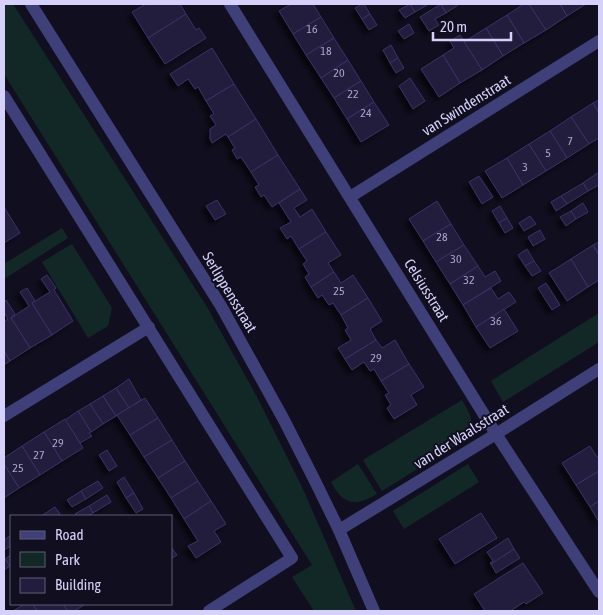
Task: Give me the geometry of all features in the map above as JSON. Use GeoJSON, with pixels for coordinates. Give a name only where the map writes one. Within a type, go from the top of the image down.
{"type":"FeatureCollection","features":[{"type":"Feature","properties":{"kind":"street","name":"Serlippensstraat"},"geometry":{"type":"LineString","coordinates":[[31,4],[222,306],[284,420],[340,530],[374,611]]}},
{"type":"Feature","properties":{"kind":"street","name":"Celsiusstraat"},"geometry":{"type":"LineString","coordinates":[[230,4],[496,434],[599,592]]}},
{"type":"Feature","properties":{"kind":"street","name":"van Swindenstraat"},"geometry":{"type":"LineString","coordinates":[[350,197],[599,41]]}},
{"type":"Feature","properties":{"kind":"street"},"geometry":{"type":"LineString","coordinates":[[4,96],[292,558],[210,611]]}},
{"type":"Feature","properties":{"kind":"street"},"geometry":{"type":"LineString","coordinates":[[4,416],[149,327]]}},
{"type":"Feature","properties":{"kind":"street","name":"van der Waalsstraat"},"geometry":{"type":"LineString","coordinates":[[340,530],[599,369]]}},
{"type":"Feature","properties":{"kind":"green space"},"geometry":{"type":"Polygon","coordinates":[[[4,4],[13,4],[207,307],[256,395],[302,487],[356,611],[314,611],[292,577],[312,565],[4,74],[4,4]]]}},
{"type":"Feature","properties":{"kind":"green space"},"geometry":{"type":"Polygon","coordinates":[[[62,228],[68,238],[4,279],[4,264],[62,228]]]}},
{"type":"Feature","properties":{"kind":"green space"},"geometry":{"type":"Polygon","coordinates":[[[72,244],[112,308],[108,326],[88,338],[42,262],[72,244]]]}},
{"type":"Feature","properties":{"kind":"green space"},"geometry":{"type":"Polygon","coordinates":[[[599,313],[599,342],[503,402],[491,381],[599,313]]]}},
{"type":"Feature","properties":{"kind":"green space"},"geometry":{"type":"Polygon","coordinates":[[[462,400],[469,412],[471,425],[461,442],[382,491],[363,460],[462,400]]]}},
{"type":"Feature","properties":{"kind":"green space"},"geometry":{"type":"Polygon","coordinates":[[[358,464],[377,494],[362,501],[350,502],[340,495],[331,482],[358,464]]]}},
{"type":"Feature","properties":{"kind":"green space"},"geometry":{"type":"Polygon","coordinates":[[[468,464],[479,482],[404,529],[393,511],[468,464]]]}},
{"type":"Feature","properties":{"kind":"building"},"geometry":{"type":"Polygon","coordinates":[[[146,4],[180,4],[186,14],[148,38],[132,12],[146,4]]]}},
{"type":"Feature","properties":{"kind":"building"},"geometry":{"type":"Polygon","coordinates":[[[291,4],[313,4],[321,17],[293,34],[279,11],[291,4]]]}},
{"type":"Feature","properties":{"kind":"building"},"geometry":{"type":"Polygon","coordinates":[[[364,4],[370,14],[362,19],[355,8],[364,4]]]}},
{"type":"Feature","properties":{"kind":"building"},"geometry":{"type":"Polygon","coordinates":[[[410,4],[415,12],[405,18],[399,10],[410,4]]]}},
{"type":"Feature","properties":{"kind":"building"},"geometry":{"type":"Polygon","coordinates":[[[410,4],[426,4],[427,5],[415,12],[410,4]]]}},
{"type":"Feature","properties":{"kind":"building"},"geometry":{"type":"Polygon","coordinates":[[[441,4],[457,4],[458,5],[446,13],[441,4]]]}},
{"type":"Feature","properties":{"kind":"building"},"geometry":{"type":"Polygon","coordinates":[[[441,4],[446,13],[435,19],[439,25],[429,31],[420,17],[441,4]]]}},
{"type":"Feature","properties":{"kind":"building"},"geometry":{"type":"Polygon","coordinates":[[[524,4],[529,4],[546,30],[524,43],[507,15],[524,4]]]}},
{"type":"Feature","properties":{"kind":"building"},"geometry":{"type":"Polygon","coordinates":[[[529,4],[560,4],[567,16],[546,30],[529,4]]]}},
{"type":"Feature","properties":{"kind":"building"},"geometry":{"type":"Polygon","coordinates":[[[560,4],[586,4],[567,16],[560,4]]]}},
{"type":"Feature","properties":{"kind":"building"},"geometry":{"type":"Polygon","coordinates":[[[186,14],[196,30],[199,28],[206,38],[165,64],[148,38],[186,14]]]}},
{"type":"Feature","properties":{"kind":"building"},"geometry":{"type":"Polygon","coordinates":[[[370,14],[377,25],[369,30],[362,19],[370,14]]]}},
{"type":"Feature","properties":{"kind":"building"},"geometry":{"type":"Polygon","coordinates":[[[507,15],[524,43],[503,56],[486,28],[507,15]]]}},
{"type":"Feature","properties":{"kind":"building"},"geometry":{"type":"Polygon","coordinates":[[[321,17],[334,38],[306,55],[293,34],[321,17]]]}},
{"type":"Feature","properties":{"kind":"building"},"geometry":{"type":"Polygon","coordinates":[[[409,24],[414,33],[404,39],[398,31],[409,24]]]}},
{"type":"Feature","properties":{"kind":"building"},"geometry":{"type":"Polygon","coordinates":[[[486,28],[503,56],[482,70],[464,42],[486,28]]]}},
{"type":"Feature","properties":{"kind":"building"},"geometry":{"type":"Polygon","coordinates":[[[460,35],[482,70],[460,83],[443,55],[454,48],[450,41],[460,35]]]}},
{"type":"Feature","properties":{"kind":"building"},"geometry":{"type":"Polygon","coordinates":[[[334,38],[348,60],[321,78],[306,55],[334,38]]]}},
{"type":"Feature","properties":{"kind":"building"},"geometry":{"type":"Polygon","coordinates":[[[391,45],[398,58],[390,63],[383,50],[391,45]]]}},
{"type":"Feature","properties":{"kind":"building"},"geometry":{"type":"Polygon","coordinates":[[[212,48],[234,84],[206,101],[198,87],[195,89],[188,79],[178,86],[170,74],[212,48]]]}},
{"type":"Feature","properties":{"kind":"building"},"geometry":{"type":"Polygon","coordinates":[[[443,55],[460,83],[439,97],[421,69],[443,55]]]}},
{"type":"Feature","properties":{"kind":"building"},"geometry":{"type":"Polygon","coordinates":[[[398,58],[404,68],[396,73],[390,63],[398,58]]]}},
{"type":"Feature","properties":{"kind":"building"},"geometry":{"type":"Polygon","coordinates":[[[348,60],[361,81],[334,98],[321,78],[348,60]]]}},
{"type":"Feature","properties":{"kind":"building"},"geometry":{"type":"Polygon","coordinates":[[[410,78],[425,101],[413,109],[399,86],[410,78]]]}},
{"type":"Feature","properties":{"kind":"building"},"geometry":{"type":"Polygon","coordinates":[[[361,81],[374,102],[347,119],[334,98],[361,81]]]}},
{"type":"Feature","properties":{"kind":"building"},"geometry":{"type":"Polygon","coordinates":[[[234,84],[256,119],[228,137],[226,134],[212,143],[210,129],[216,125],[210,116],[214,114],[206,101],[234,84]]]}},
{"type":"Feature","properties":{"kind":"building"},"geometry":{"type":"Polygon","coordinates":[[[599,100],[599,113],[593,103],[599,100]]]}},
{"type":"Feature","properties":{"kind":"building"},"geometry":{"type":"Polygon","coordinates":[[[374,102],[389,125],[361,142],[347,119],[374,102]]]}},
{"type":"Feature","properties":{"kind":"building"},"geometry":{"type":"Polygon","coordinates":[[[593,103],[599,113],[599,138],[589,144],[571,117],[593,103]]]}},
{"type":"Feature","properties":{"kind":"building"},"geometry":{"type":"Polygon","coordinates":[[[571,117],[589,144],[567,158],[550,131],[571,117]]]}},
{"type":"Feature","properties":{"kind":"building"},"geometry":{"type":"Polygon","coordinates":[[[256,119],[278,155],[251,172],[241,157],[237,159],[232,150],[235,148],[228,137],[256,119]]]}},
{"type":"Feature","properties":{"kind":"building"},"geometry":{"type":"Polygon","coordinates":[[[550,131],[567,158],[546,171],[529,144],[550,131]]]}},
{"type":"Feature","properties":{"kind":"building"},"geometry":{"type":"Polygon","coordinates":[[[529,144],[546,171],[523,185],[507,158],[529,144]]]}},
{"type":"Feature","properties":{"kind":"building"},"geometry":{"type":"Polygon","coordinates":[[[278,155],[300,189],[272,207],[264,195],[261,197],[255,187],[259,185],[251,172],[278,155]]]}},
{"type":"Feature","properties":{"kind":"building"},"geometry":{"type":"Polygon","coordinates":[[[507,158],[523,185],[502,198],[485,171],[507,158]]]}},
{"type":"Feature","properties":{"kind":"building"},"geometry":{"type":"Polygon","coordinates":[[[599,172],[599,185],[588,191],[583,183],[599,172]]]}},
{"type":"Feature","properties":{"kind":"building"},"geometry":{"type":"Polygon","coordinates":[[[479,176],[493,197],[482,204],[469,182],[479,176]]]}},
{"type":"Feature","properties":{"kind":"building"},"geometry":{"type":"Polygon","coordinates":[[[583,183],[588,191],[567,204],[561,196],[583,183]]]}},
{"type":"Feature","properties":{"kind":"building"},"geometry":{"type":"Polygon","coordinates":[[[300,189],[307,200],[294,208],[300,217],[312,209],[326,232],[299,249],[291,236],[287,239],[280,228],[291,222],[279,203],[300,189]]]}},
{"type":"Feature","properties":{"kind":"building"},"geometry":{"type":"Polygon","coordinates":[[[561,196],[567,204],[556,211],[551,202],[561,196]]]}},
{"type":"Feature","properties":{"kind":"building"},"geometry":{"type":"Polygon","coordinates":[[[217,200],[226,214],[215,220],[206,206],[217,200]]]}},
{"type":"Feature","properties":{"kind":"building"},"geometry":{"type":"Polygon","coordinates":[[[437,201],[451,224],[423,241],[409,219],[437,201]]]}},
{"type":"Feature","properties":{"kind":"building"},"geometry":{"type":"Polygon","coordinates":[[[583,203],[588,212],[576,219],[571,211],[583,203]]]}},
{"type":"Feature","properties":{"kind":"building"},"geometry":{"type":"Polygon","coordinates":[[[500,206],[507,218],[499,223],[492,211],[500,206]]]}},
{"type":"Feature","properties":{"kind":"building"},"geometry":{"type":"Polygon","coordinates":[[[4,207],[20,233],[4,243],[4,207]]]}},
{"type":"Feature","properties":{"kind":"building"},"geometry":{"type":"Polygon","coordinates":[[[571,211],[576,219],[566,226],[560,217],[571,211]]]}},
{"type":"Feature","properties":{"kind":"building"},"geometry":{"type":"Polygon","coordinates":[[[530,216],[536,224],[524,231],[519,223],[530,216]]]}},
{"type":"Feature","properties":{"kind":"building"},"geometry":{"type":"Polygon","coordinates":[[[507,218],[513,228],[505,233],[499,223],[507,218]]]}},
{"type":"Feature","properties":{"kind":"building"},"geometry":{"type":"Polygon","coordinates":[[[451,224],[464,245],[436,262],[423,241],[451,224]]]}},
{"type":"Feature","properties":{"kind":"building"},"geometry":{"type":"Polygon","coordinates":[[[540,230],[545,239],[533,246],[528,237],[540,230]]]}},
{"type":"Feature","properties":{"kind":"building"},"geometry":{"type":"Polygon","coordinates":[[[326,232],[341,255],[328,263],[334,272],[311,287],[305,277],[309,274],[303,264],[307,261],[299,249],[326,232]]]}},
{"type":"Feature","properties":{"kind":"building"},"geometry":{"type":"Polygon","coordinates":[[[599,242],[599,255],[593,245],[599,242]]]}},
{"type":"Feature","properties":{"kind":"building"},"geometry":{"type":"Polygon","coordinates":[[[464,245],[478,266],[450,284],[436,262],[464,245]]]}},
{"type":"Feature","properties":{"kind":"building"},"geometry":{"type":"Polygon","coordinates":[[[593,245],[599,255],[599,280],[588,287],[571,259],[593,245]]]}},
{"type":"Feature","properties":{"kind":"building"},"geometry":{"type":"Polygon","coordinates":[[[527,249],[534,261],[525,266],[518,255],[527,249]]]}},
{"type":"Feature","properties":{"kind":"building"},"geometry":{"type":"Polygon","coordinates":[[[571,259],[588,287],[567,301],[549,273],[571,259]]]}},
{"type":"Feature","properties":{"kind":"building"},"geometry":{"type":"Polygon","coordinates":[[[534,261],[541,271],[532,276],[525,266],[534,261]]]}},
{"type":"Feature","properties":{"kind":"building"},"geometry":{"type":"Polygon","coordinates":[[[478,266],[485,277],[495,271],[501,281],[463,305],[450,284],[478,266]]]}},
{"type":"Feature","properties":{"kind":"building"},"geometry":{"type":"Polygon","coordinates":[[[334,272],[341,283],[353,275],[368,298],[341,315],[333,303],[329,305],[322,295],[318,298],[311,287],[334,272]]]}},
{"type":"Feature","properties":{"kind":"building"},"geometry":{"type":"Polygon","coordinates":[[[47,275],[73,321],[52,335],[32,303],[50,292],[41,279],[47,275]]]}},
{"type":"Feature","properties":{"kind":"building"},"geometry":{"type":"Polygon","coordinates":[[[546,283],[560,305],[552,310],[538,288],[546,283]]]}},
{"type":"Feature","properties":{"kind":"building"},"geometry":{"type":"Polygon","coordinates":[[[27,288],[35,301],[32,303],[52,335],[30,348],[11,318],[29,306],[20,292],[27,288]]]}},
{"type":"Feature","properties":{"kind":"building"},"geometry":{"type":"Polygon","coordinates":[[[491,288],[498,299],[509,292],[516,302],[476,327],[463,305],[491,288]]]}},
{"type":"Feature","properties":{"kind":"building"},"geometry":{"type":"Polygon","coordinates":[[[368,298],[382,321],[370,329],[376,340],[345,359],[338,348],[351,340],[345,330],[348,328],[341,315],[368,298]]]}},
{"type":"Feature","properties":{"kind":"building"},"geometry":{"type":"Polygon","coordinates":[[[6,300],[15,314],[11,318],[30,348],[10,361],[4,351],[4,322],[8,319],[4,312],[4,302],[6,300]]]}},
{"type":"Feature","properties":{"kind":"building"},"geometry":{"type":"Polygon","coordinates":[[[504,309],[518,331],[490,348],[476,327],[504,309]]]}},
{"type":"Feature","properties":{"kind":"building"},"geometry":{"type":"Polygon","coordinates":[[[376,340],[382,348],[395,340],[409,364],[381,381],[374,369],[370,371],[364,362],[352,370],[345,359],[376,340]]]}},
{"type":"Feature","properties":{"kind":"building"},"geometry":{"type":"Polygon","coordinates":[[[4,351],[10,361],[4,365],[4,351]]]}},
{"type":"Feature","properties":{"kind":"building"},"geometry":{"type":"Polygon","coordinates":[[[409,364],[424,387],[411,395],[417,405],[394,419],[387,408],[391,405],[385,395],[389,393],[381,381],[409,364]]]}},
{"type":"Feature","properties":{"kind":"building"},"geometry":{"type":"Polygon","coordinates":[[[129,379],[141,400],[129,408],[116,388],[129,379]]]}},
{"type":"Feature","properties":{"kind":"building"},"geometry":{"type":"Polygon","coordinates":[[[116,388],[129,408],[116,416],[103,396],[116,388]]]}},
{"type":"Feature","properties":{"kind":"building"},"geometry":{"type":"Polygon","coordinates":[[[103,396],[116,416],[103,424],[90,404],[103,396]]]}},
{"type":"Feature","properties":{"kind":"building"},"geometry":{"type":"Polygon","coordinates":[[[145,398],[158,418],[130,435],[117,415],[145,398]]]}},
{"type":"Feature","properties":{"kind":"building"},"geometry":{"type":"Polygon","coordinates":[[[90,404],[103,424],[91,432],[78,411],[90,404]]]}},
{"type":"Feature","properties":{"kind":"building"},"geometry":{"type":"Polygon","coordinates":[[[78,411],[92,436],[80,443],[65,420],[78,411]]]}},
{"type":"Feature","properties":{"kind":"building"},"geometry":{"type":"Polygon","coordinates":[[[158,418],[172,440],[144,457],[130,435],[158,418]]]}},
{"type":"Feature","properties":{"kind":"building"},"geometry":{"type":"Polygon","coordinates":[[[65,419],[83,448],[62,461],[44,432],[65,419]]]}},
{"type":"Feature","properties":{"kind":"building"},"geometry":{"type":"Polygon","coordinates":[[[44,432],[62,461],[40,475],[22,446],[44,432]]]}},
{"type":"Feature","properties":{"kind":"building"},"geometry":{"type":"Polygon","coordinates":[[[172,440],[185,461],[158,478],[144,457],[172,440]]]}},
{"type":"Feature","properties":{"kind":"building"},"geometry":{"type":"Polygon","coordinates":[[[22,446],[40,475],[19,488],[4,464],[4,458],[22,446]]]}},
{"type":"Feature","properties":{"kind":"building"},"geometry":{"type":"Polygon","coordinates":[[[590,446],[597,457],[599,456],[599,471],[576,485],[562,463],[590,446]]]}},
{"type":"Feature","properties":{"kind":"building"},"geometry":{"type":"Polygon","coordinates":[[[107,450],[117,466],[109,471],[99,455],[107,450]]]}},
{"type":"Feature","properties":{"kind":"building"},"geometry":{"type":"Polygon","coordinates":[[[185,461],[198,481],[171,498],[158,478],[185,461]]]}},
{"type":"Feature","properties":{"kind":"building"},"geometry":{"type":"Polygon","coordinates":[[[4,464],[19,488],[4,498],[4,464]]]}},
{"type":"Feature","properties":{"kind":"building"},"geometry":{"type":"Polygon","coordinates":[[[599,471],[599,501],[590,507],[576,485],[599,471]]]}},
{"type":"Feature","properties":{"kind":"building"},"geometry":{"type":"Polygon","coordinates":[[[124,477],[134,493],[126,498],[117,482],[124,477]]]}},
{"type":"Feature","properties":{"kind":"building"},"geometry":{"type":"Polygon","coordinates":[[[98,481],[103,488],[86,499],[81,491],[98,481]]]}},
{"type":"Feature","properties":{"kind":"building"},"geometry":{"type":"Polygon","coordinates":[[[198,481],[211,501],[184,519],[171,498],[198,481]]]}},
{"type":"Feature","properties":{"kind":"building"},"geometry":{"type":"Polygon","coordinates":[[[81,491],[86,499],[72,507],[67,500],[81,491]]]}},
{"type":"Feature","properties":{"kind":"building"},"geometry":{"type":"Polygon","coordinates":[[[134,493],[143,509],[136,513],[126,498],[134,493]]]}},
{"type":"Feature","properties":{"kind":"building"},"geometry":{"type":"Polygon","coordinates":[[[107,495],[111,502],[93,513],[89,506],[107,495]]]}},
{"type":"Feature","properties":{"kind":"building"},"geometry":{"type":"Polygon","coordinates":[[[211,501],[226,524],[214,531],[221,542],[196,558],[188,546],[198,541],[184,519],[211,501]]]}},
{"type":"Feature","properties":{"kind":"building"},"geometry":{"type":"Polygon","coordinates":[[[599,501],[599,522],[590,507],[599,501]]]}},
{"type":"Feature","properties":{"kind":"building"},"geometry":{"type":"Polygon","coordinates":[[[89,506],[93,513],[90,515],[75,514],[89,506]]]}},
{"type":"Feature","properties":{"kind":"building"},"geometry":{"type":"Polygon","coordinates":[[[55,507],[60,514],[58,515],[43,515],[55,507]]]}},
{"type":"Feature","properties":{"kind":"building"},"geometry":{"type":"Polygon","coordinates":[[[481,513],[497,538],[455,564],[439,539],[481,513]]]}},
{"type":"Feature","properties":{"kind":"building"},"geometry":{"type":"Polygon","coordinates":[[[10,536],[10,547],[4,550],[4,540],[10,536]]]}},
{"type":"Feature","properties":{"kind":"building"},"geometry":{"type":"Polygon","coordinates":[[[508,538],[514,549],[491,564],[493,561],[487,552],[508,538]]]}},
{"type":"Feature","properties":{"kind":"building"},"geometry":{"type":"Polygon","coordinates":[[[172,548],[177,555],[172,558],[172,548]]]}},
{"type":"Feature","properties":{"kind":"building"},"geometry":{"type":"Polygon","coordinates":[[[514,549],[520,558],[496,573],[491,564],[514,549]]]}},
{"type":"Feature","properties":{"kind":"building"},"geometry":{"type":"Polygon","coordinates":[[[10,556],[10,566],[5,559],[10,556]]]}},
{"type":"Feature","properties":{"kind":"building"},"geometry":{"type":"Polygon","coordinates":[[[4,559],[10,566],[4,570],[4,559]]]}},
{"type":"Feature","properties":{"kind":"building"},"geometry":{"type":"Polygon","coordinates":[[[523,563],[543,593],[526,604],[524,602],[513,611],[485,611],[474,594],[523,563]]]}},
{"type":"Feature","properties":{"kind":"building"},"geometry":{"type":"Polygon","coordinates":[[[23,605],[34,605],[37,611],[13,611],[23,605]]]}},
{"type":"Feature","properties":{"kind":"building"},"geometry":{"type":"Polygon","coordinates":[[[34,605],[64,605],[68,611],[37,611],[34,605]]]}},
{"type":"Feature","properties":{"kind":"building"},"geometry":{"type":"Polygon","coordinates":[[[64,605],[84,605],[74,611],[68,611],[64,605]]]}}]}
